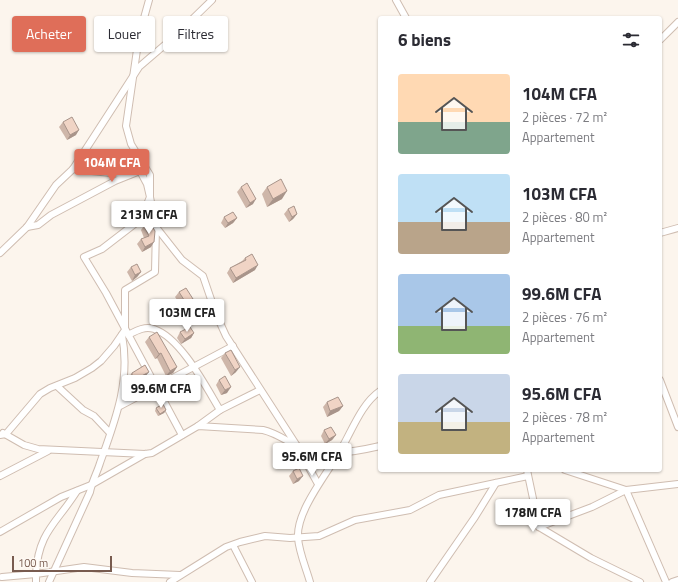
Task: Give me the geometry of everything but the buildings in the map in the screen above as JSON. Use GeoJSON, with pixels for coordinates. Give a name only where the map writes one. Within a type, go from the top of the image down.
{"type":"FeatureCollection","features":[{"type":"Feature","properties":{"kind":"street"},"geometry":{"type":"LineString","coordinates":[[150,0],[139,36],[127,116],[127,133],[137,154],[149,172],[151,182],[150,197],[141,219],[102,249],[84,258],[182,434]]}},
{"type":"Feature","properties":{"kind":"street"},"geometry":{"type":"LineString","coordinates":[[0,253],[27,227],[56,185],[73,169],[134,74],[152,54],[174,37],[212,0]]}},
{"type":"Feature","properties":{"kind":"street"},"geometry":{"type":"LineString","coordinates":[[199,13],[218,0]]}},
{"type":"Feature","properties":{"kind":"street"},"geometry":{"type":"LineString","coordinates":[[396,0],[405,16]]}},
{"type":"Feature","properties":{"kind":"street"},"geometry":{"type":"LineString","coordinates":[[662,38],[678,22]]}},
{"type":"Feature","properties":{"kind":"street"},"geometry":{"type":"LineString","coordinates":[[73,169],[131,175],[149,172]]}},
{"type":"Feature","properties":{"kind":"street"},"geometry":{"type":"LineString","coordinates":[[49,582],[56,570],[90,492],[91,485],[120,406],[125,373],[125,290],[155,272],[156,227],[150,197],[142,174]]}},
{"type":"Feature","properties":{"kind":"street"},"geometry":{"type":"LineString","coordinates":[[27,227],[38,225],[51,215],[115,181],[131,175]]}},
{"type":"Feature","properties":{"kind":"street"},"geometry":{"type":"LineString","coordinates":[[156,227],[182,260],[202,276],[216,314],[233,346],[297,446],[318,484]]}},
{"type":"Feature","properties":{"kind":"street"},"geometry":{"type":"LineString","coordinates":[[662,232],[678,228]]}},
{"type":"Feature","properties":{"kind":"street"},"geometry":{"type":"LineString","coordinates":[[220,410],[195,367],[175,344],[165,335],[154,329],[140,329],[125,334],[101,361],[75,378],[40,394],[2,434],[24,445],[49,450],[103,451],[144,454],[152,453],[198,426],[220,410],[260,390]]}},
{"type":"Feature","properties":{"kind":"street"},"geometry":{"type":"LineString","coordinates":[[120,406],[157,388],[233,346]]}},
{"type":"Feature","properties":{"kind":"street"},"geometry":{"type":"LineString","coordinates":[[662,385],[678,427]]}},
{"type":"Feature","properties":{"kind":"street"},"geometry":{"type":"LineString","coordinates":[[57,386],[83,410],[94,416],[110,433]]}},
{"type":"Feature","properties":{"kind":"street"},"geometry":{"type":"LineString","coordinates":[[310,582],[298,537],[303,516],[318,484],[340,452],[371,397],[378,392]]}},
{"type":"Feature","properties":{"kind":"street"},"geometry":{"type":"LineString","coordinates":[[198,426],[263,430],[271,432],[297,446],[317,452],[363,450],[378,446]]}},
{"type":"Feature","properties":{"kind":"street"},"geometry":{"type":"LineString","coordinates":[[0,476],[49,450]]}},
{"type":"Feature","properties":{"kind":"street"},"geometry":{"type":"LineString","coordinates":[[0,532],[61,498],[91,485],[144,454]]}},
{"type":"Feature","properties":{"kind":"street"},"geometry":{"type":"LineString","coordinates":[[571,472],[626,490],[666,582]]}},
{"type":"Feature","properties":{"kind":"street"},"geometry":{"type":"LineString","coordinates":[[170,582],[233,545],[260,537],[319,536],[355,520],[410,510],[439,495],[496,483],[528,473],[539,527],[591,558],[640,582]]}},
{"type":"Feature","properties":{"kind":"street"},"geometry":{"type":"LineString","coordinates":[[430,582],[475,517],[496,483]]}},
{"type":"Feature","properties":{"kind":"street"},"geometry":{"type":"LineString","coordinates":[[539,527],[592,507],[626,490],[678,484]]}},
{"type":"Feature","properties":{"kind":"street"},"geometry":{"type":"LineString","coordinates":[[36,582],[37,559],[45,536],[59,514],[78,491]]}},
{"type":"Feature","properties":{"kind":"street"},"geometry":{"type":"LineString","coordinates":[[233,545],[252,582]]}},
{"type":"Feature","properties":{"kind":"street"},"geometry":{"type":"LineString","coordinates":[[2,577],[84,567],[132,573],[180,575]]}},
{"type":"Feature","properties":{"kind":"street"},"geometry":{"type":"LineString","coordinates":[[672,582],[678,580]]}}]}
